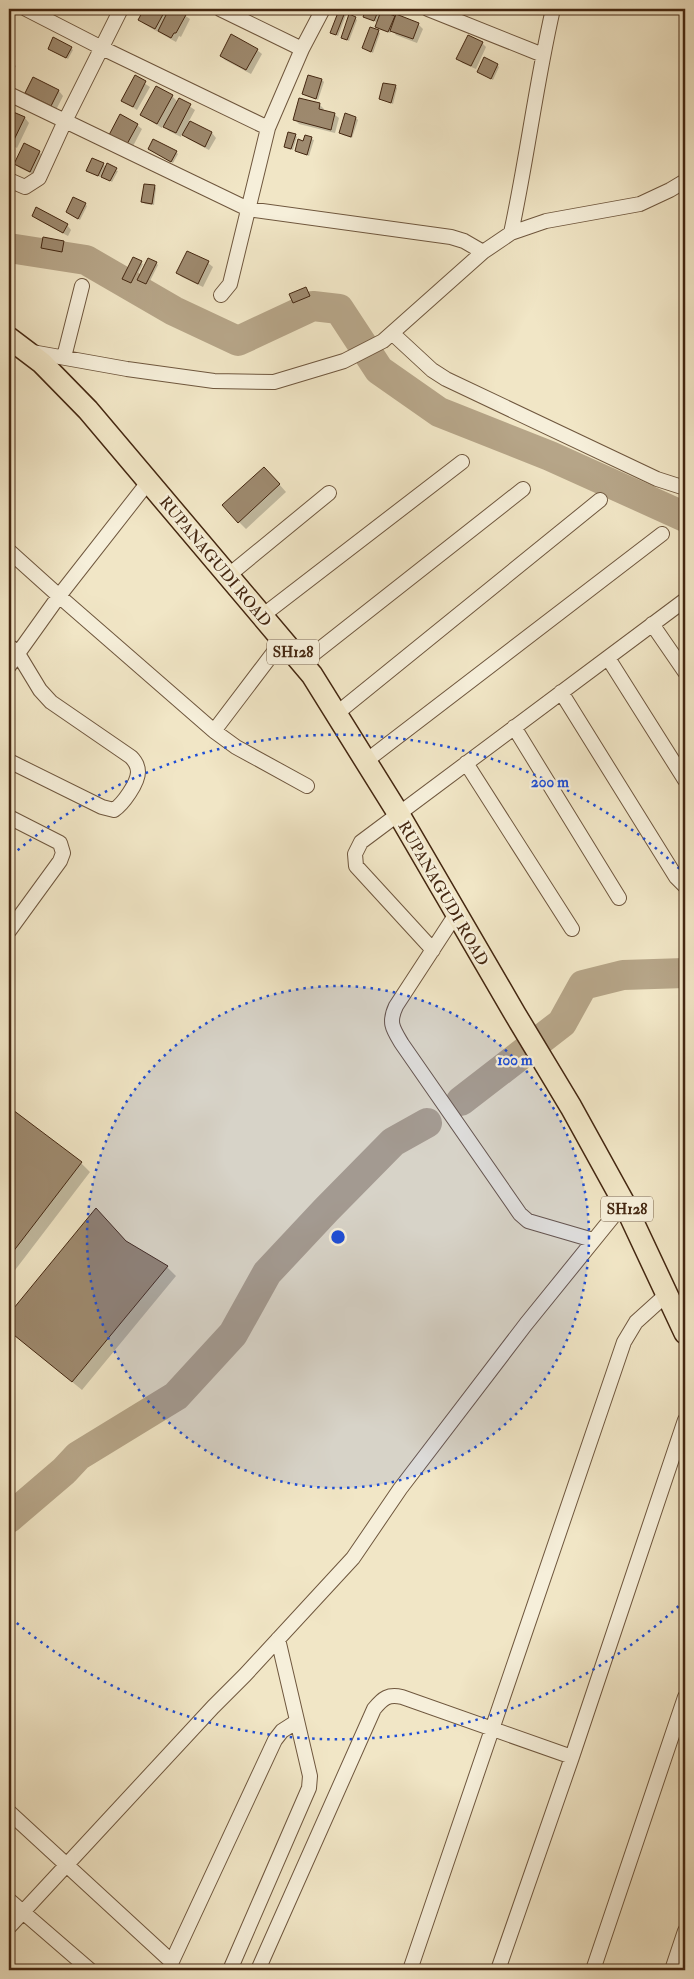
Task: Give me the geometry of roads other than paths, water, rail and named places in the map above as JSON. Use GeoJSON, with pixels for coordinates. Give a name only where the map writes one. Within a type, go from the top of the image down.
{"type":"FeatureCollection","features":[{"type":"Feature","properties":{"kind":"main road","name":"RUPANAGUDI ROAD"},"geometry":{"type":"LineString","coordinates":[[17,344],[42,363],[88,410],[312,675],[398,813],[561,1089],[624,1203]]}},
{"type":"Feature","properties":{"kind":"main road","name":"SH128"},"geometry":{"type":"LineString","coordinates":[[624,1203],[685,1333]]}},
{"type":"Feature","properties":{"kind":"street"},"geometry":{"type":"LineString","coordinates":[[26,9],[268,128]]}},
{"type":"Feature","properties":{"kind":"street"},"geometry":{"type":"LineString","coordinates":[[9,180],[25,187],[39,178],[65,121],[122,9]]}},
{"type":"Feature","properties":{"kind":"street"},"geometry":{"type":"LineString","coordinates":[[220,9],[302,50]]}},
{"type":"Feature","properties":{"kind":"street"},"geometry":{"type":"LineString","coordinates":[[221,296],[230,284],[268,128],[322,9]]}},
{"type":"Feature","properties":{"kind":"street"},"geometry":{"type":"LineString","coordinates":[[428,9],[543,55]]}},
{"type":"Feature","properties":{"kind":"street"},"geometry":{"type":"LineString","coordinates":[[511,233],[521,186],[531,118],[553,9]]}},
{"type":"Feature","properties":{"kind":"street"},"geometry":{"type":"LineString","coordinates":[[9,94],[248,209],[452,237],[464,241],[483,252]]}},
{"type":"Feature","properties":{"kind":"street"},"geometry":{"type":"LineString","coordinates":[[17,344],[64,358],[128,369],[214,381],[274,382],[344,360],[388,337],[483,252],[511,233],[546,221],[640,204],[685,182]]}},
{"type":"Feature","properties":{"kind":"street"},"geometry":{"type":"LineString","coordinates":[[64,358],[82,286]]}},
{"type":"Feature","properties":{"kind":"street"},"geometry":{"type":"LineString","coordinates":[[388,337],[446,379],[657,479],[685,488]]}},
{"type":"Feature","properties":{"kind":"street"},"geometry":{"type":"LineString","coordinates":[[262,616],[462,462]]}},
{"type":"Feature","properties":{"kind":"street"},"geometry":{"type":"LineString","coordinates":[[9,666],[13,649],[59,596],[148,482]]}},
{"type":"Feature","properties":{"kind":"street"},"geometry":{"type":"LineString","coordinates":[[302,663],[524,489]]}},
{"type":"Feature","properties":{"kind":"street"},"geometry":{"type":"LineString","coordinates":[[229,576],[329,494]]}},
{"type":"Feature","properties":{"kind":"street"},"geometry":{"type":"LineString","coordinates":[[336,714],[600,500]]}},
{"type":"Feature","properties":{"kind":"street"},"geometry":{"type":"LineString","coordinates":[[366,761],[662,534]]}},
{"type":"Feature","properties":{"kind":"street"},"geometry":{"type":"LineString","coordinates":[[9,551],[214,731],[236,747],[308,786]]}},
{"type":"Feature","properties":{"kind":"street"},"geometry":{"type":"LineString","coordinates":[[433,950],[356,866],[355,854],[361,842],[685,600]]}},
{"type":"Feature","properties":{"kind":"street"},"geometry":{"type":"LineString","coordinates":[[652,624],[685,672]]}},
{"type":"Feature","properties":{"kind":"street"},"geometry":{"type":"LineString","coordinates":[[214,731],[282,640]]}},
{"type":"Feature","properties":{"kind":"street"},"geometry":{"type":"LineString","coordinates":[[9,762],[114,810],[123,804],[138,773],[137,764],[131,756],[51,702],[40,690],[13,649]]}},
{"type":"Feature","properties":{"kind":"street"},"geometry":{"type":"LineString","coordinates":[[608,658],[685,780]]}},
{"type":"Feature","properties":{"kind":"street"},"geometry":{"type":"LineString","coordinates":[[561,692],[676,877],[685,886]]}},
{"type":"Feature","properties":{"kind":"street"},"geometry":{"type":"LineString","coordinates":[[514,727],[619,898]]}},
{"type":"Feature","properties":{"kind":"street"},"geometry":{"type":"LineString","coordinates":[[466,763],[572,929]]}},
{"type":"Feature","properties":{"kind":"street"},"geometry":{"type":"LineString","coordinates":[[9,817],[60,843],[63,853],[60,861],[9,931]]}},
{"type":"Feature","properties":{"kind":"street"},"geometry":{"type":"LineString","coordinates":[[456,914],[396,1006],[391,1016],[392,1028],[520,1214],[528,1221],[594,1240]]}},
{"type":"Feature","properties":{"kind":"street"},"geometry":{"type":"LineString","coordinates":[[9,1927],[353,1558],[400,1490],[526,1324],[624,1203]]}},
{"type":"Feature","properties":{"kind":"street"},"geometry":{"type":"LineString","coordinates":[[410,1970],[624,1342],[636,1322],[667,1294]]}},
{"type":"Feature","properties":{"kind":"street"},"geometry":{"type":"LineString","coordinates":[[498,1970],[685,1420]]}},
{"type":"Feature","properties":{"kind":"street"},"geometry":{"type":"LineString","coordinates":[[230,1970],[309,1788],[310,1776],[278,1639]]}},
{"type":"Feature","properties":{"kind":"street"},"geometry":{"type":"LineString","coordinates":[[258,1970],[374,1709],[382,1699],[392,1695],[402,1697],[572,1757]]}},
{"type":"Feature","properties":{"kind":"street"},"geometry":{"type":"LineString","coordinates":[[593,1970],[685,1697]]}},
{"type":"Feature","properties":{"kind":"street"},"geometry":{"type":"LineString","coordinates":[[9,1812],[67,1865],[170,1966],[276,1740],[282,1731],[296,1722]]}},
{"type":"Feature","properties":{"kind":"street"},"geometry":{"type":"LineString","coordinates":[[9,1900],[90,1970]]}},
{"type":"Feature","properties":{"kind":"street"},"geometry":{"type":"LineString","coordinates":[[672,1970],[685,1931]]}},
{"type":"Feature","properties":{"kind":"waterway"},"geometry":{"type":"LineString","coordinates":[[9,248],[86,260],[174,311],[238,341],[313,306],[339,309],[379,370],[439,412],[550,456],[685,517]]}},
{"type":"Feature","properties":{"kind":"waterway"},"geometry":{"type":"LineString","coordinates":[[461,1101],[562,1023],[583,985],[623,975],[685,973]]}},
{"type":"Feature","properties":{"kind":"waterway"},"geometry":{"type":"LineString","coordinates":[[9,1518],[64,1471],[78,1456],[176,1396],[233,1334],[267,1273],[393,1142],[427,1123]]}}]}
